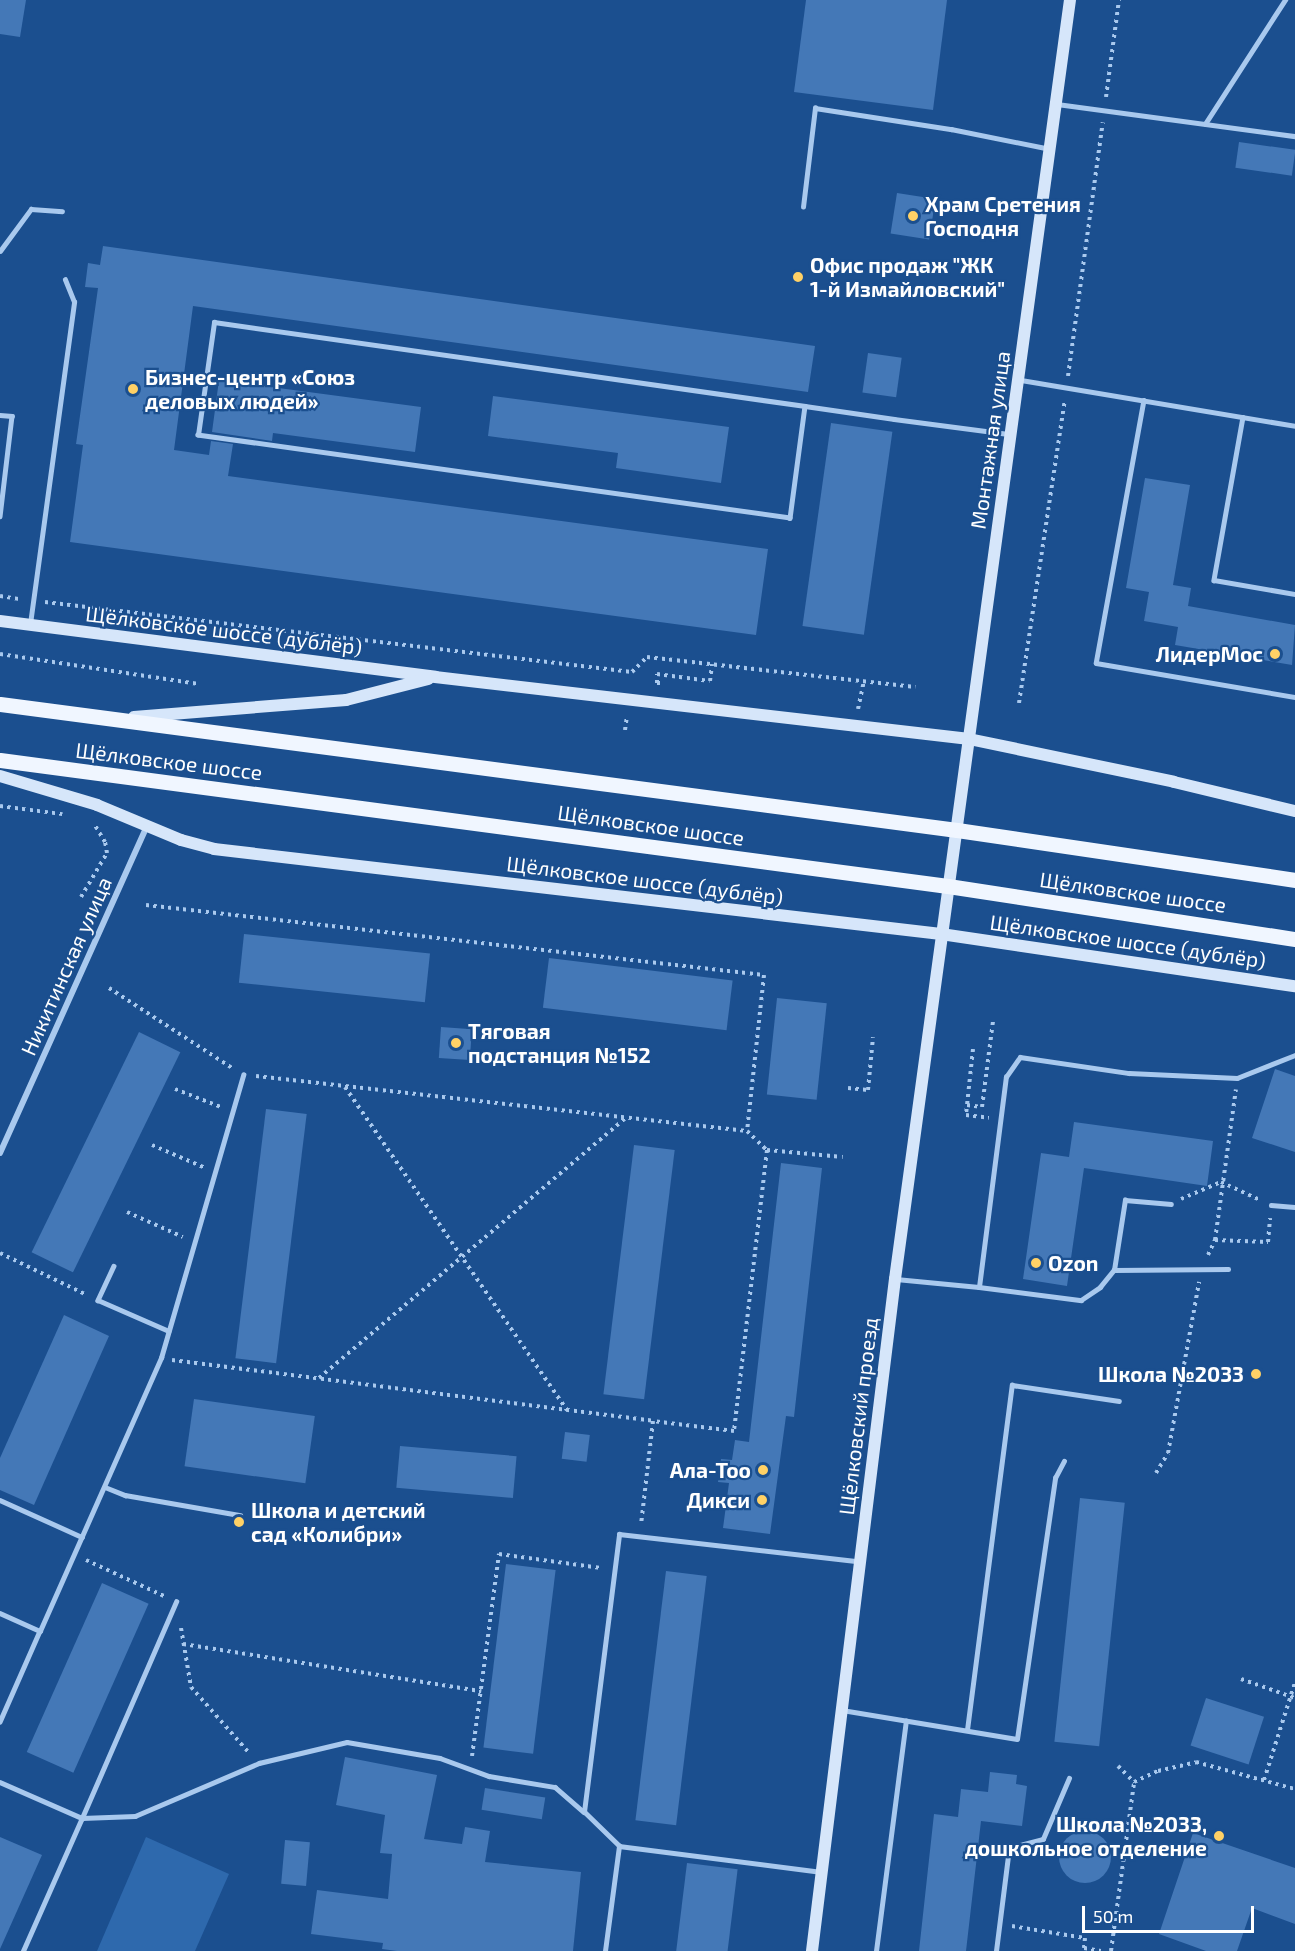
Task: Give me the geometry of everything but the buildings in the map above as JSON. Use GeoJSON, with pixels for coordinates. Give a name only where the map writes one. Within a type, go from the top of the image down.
{"type":"FeatureCollection","features":[{"type":"Feature","properties":{"kind":"main road","name":"Щёлковское шоссе"},"geometry":{"type":"LineString","coordinates":[[0,704],[957,830],[1295,880]]}},
{"type":"Feature","properties":{"kind":"main road","name":"Щёлковское шоссе"},"geometry":{"type":"LineString","coordinates":[[0,760],[948,886],[1295,939]]}},
{"type":"Feature","properties":{"kind":"street","name":"Монтажная улица"},"geometry":{"type":"LineString","coordinates":[[948,886],[1070,0]]}},
{"type":"Feature","properties":{"kind":"street","name":"Щёлковское шоссе (дублёр)"},"geometry":{"type":"LineString","coordinates":[[0,621],[435,677],[969,739],[1174,782],[1295,812]]}},
{"type":"Feature","properties":{"kind":"street"},"geometry":{"type":"LineString","coordinates":[[120,718],[346,700],[435,677]]}},
{"type":"Feature","properties":{"kind":"street","name":"Щёлковское шоссе (дублёр)"},"geometry":{"type":"LineString","coordinates":[[0,776],[98,805],[147,826],[214,849],[941,934],[1295,986]]}},
{"type":"Feature","properties":{"kind":"street","name":"Никитинская улица"},"geometry":{"type":"LineString","coordinates":[[0,1153],[147,826]]}},
{"type":"Feature","properties":{"kind":"street","name":"Щёлковский проезд"},"geometry":{"type":"LineString","coordinates":[[812,1951],[895,1279],[948,886]]}},
{"type":"Feature","properties":{"kind":"lane"},"geometry":{"type":"LineString","coordinates":[[1205,124],[1285,0]]}},
{"type":"Feature","properties":{"kind":"lane"},"geometry":{"type":"LineString","coordinates":[[1056,104],[1295,136]]}},
{"type":"Feature","properties":{"kind":"lane"},"geometry":{"type":"LineString","coordinates":[[803,207],[814,108],[951,129],[1050,149]]}},
{"type":"Feature","properties":{"kind":"lane"},"geometry":{"type":"LineString","coordinates":[[0,251],[31,209],[62,211]]}},
{"type":"Feature","properties":{"kind":"lane"},"geometry":{"type":"LineString","coordinates":[[30,625],[74,302],[65,280]]}},
{"type":"Feature","properties":{"kind":"lane"},"geometry":{"type":"LineString","coordinates":[[805,406],[790,518],[198,435],[214,322],[1011,435]]}},
{"type":"Feature","properties":{"kind":"lane"},"geometry":{"type":"LineString","coordinates":[[1018,379],[1295,426]]}},
{"type":"Feature","properties":{"kind":"lane"},"geometry":{"type":"LineString","coordinates":[[1144,400],[1096,663],[1295,697]]}},
{"type":"Feature","properties":{"kind":"lane"},"geometry":{"type":"LineString","coordinates":[[0,415],[12,417],[0,516]]}},
{"type":"Feature","properties":{"kind":"lane"},"geometry":{"type":"LineString","coordinates":[[1243,417],[1214,580],[1295,594]]}},
{"type":"Feature","properties":{"kind":"lane"},"geometry":{"type":"LineString","coordinates":[[979,1287],[1006,1077],[1020,1057],[1129,1073],[1237,1078],[1295,1055]]}},
{"type":"Feature","properties":{"kind":"lane"},"geometry":{"type":"LineString","coordinates":[[0,1722],[161,1358],[243,1075]]}},
{"type":"Feature","properties":{"kind":"lane"},"geometry":{"type":"LineString","coordinates":[[895,1279],[1081,1300],[1100,1287],[1114,1270],[1125,1200],[1171,1204]]}},
{"type":"Feature","properties":{"kind":"lane"},"geometry":{"type":"LineString","coordinates":[[1271,1205],[1295,1207]]}},
{"type":"Feature","properties":{"kind":"lane"},"geometry":{"type":"LineString","coordinates":[[114,1266],[98,1300],[169,1331]]}},
{"type":"Feature","properties":{"kind":"lane"},"geometry":{"type":"LineString","coordinates":[[1114,1270],[1228,1269]]}},
{"type":"Feature","properties":{"kind":"lane"},"geometry":{"type":"LineString","coordinates":[[967,1730],[1012,1385],[1119,1401]]}},
{"type":"Feature","properties":{"kind":"lane"},"geometry":{"type":"LineString","coordinates":[[842,1710],[1017,1739],[1055,1478],[1064,1461]]}},
{"type":"Feature","properties":{"kind":"lane"},"geometry":{"type":"LineString","coordinates":[[105,1487],[125,1495],[240,1515]]}},
{"type":"Feature","properties":{"kind":"lane"},"geometry":{"type":"LineString","coordinates":[[0,1500],[82,1537]]}},
{"type":"Feature","properties":{"kind":"lane"},"geometry":{"type":"LineString","coordinates":[[584,1812],[619,1534],[860,1562]]}},
{"type":"Feature","properties":{"kind":"lane"},"geometry":{"type":"LineString","coordinates":[[23,1951],[176,1602]]}},
{"type":"Feature","properties":{"kind":"lane"},"geometry":{"type":"LineString","coordinates":[[0,1613],[40,1630]]}},
{"type":"Feature","properties":{"kind":"lane"},"geometry":{"type":"LineString","coordinates":[[876,1951],[906,1721]]}},
{"type":"Feature","properties":{"kind":"lane"},"geometry":{"type":"LineString","coordinates":[[0,1782],[82,1818],[135,1816],[259,1763],[347,1742],[440,1758],[489,1776],[555,1787],[619,1846],[822,1872]]}},
{"type":"Feature","properties":{"kind":"lane"},"geometry":{"type":"LineString","coordinates":[[996,1951],[1010,1848],[1043,1839],[1069,1778]]}},
{"type":"Feature","properties":{"kind":"lane"},"geometry":{"type":"LineString","coordinates":[[605,1951],[619,1846]]}},
{"type":"Feature","properties":{"kind":"path"},"geometry":{"type":"LineString","coordinates":[[1018,703],[1066,387],[1119,0]]}},
{"type":"Feature","properties":{"kind":"path"},"geometry":{"type":"LineString","coordinates":[[0,596],[632,672],[647,657],[915,687]]}},
{"type":"Feature","properties":{"kind":"path"},"geometry":{"type":"LineString","coordinates":[[0,654],[199,684]]}},
{"type":"Feature","properties":{"kind":"path"},"geometry":{"type":"LineString","coordinates":[[668,684],[657,683],[657,674],[710,681],[712,664]]}},
{"type":"Feature","properties":{"kind":"path"},"geometry":{"type":"LineString","coordinates":[[854,708],[860,709],[864,681]]}},
{"type":"Feature","properties":{"kind":"path"},"geometry":{"type":"LineString","coordinates":[[0,806],[70,816]]}},
{"type":"Feature","properties":{"kind":"path"},"geometry":{"type":"LineString","coordinates":[[81,897],[106,853],[105,842],[95,824],[88,821]]}},
{"type":"Feature","properties":{"kind":"path"},"geometry":{"type":"LineString","coordinates":[[146,905],[764,975],[747,1131]]}},
{"type":"Feature","properties":{"kind":"path"},"geometry":{"type":"LineString","coordinates":[[109,988],[243,1075],[747,1131],[767,1150],[843,1156]]}},
{"type":"Feature","properties":{"kind":"path"},"geometry":{"type":"LineString","coordinates":[[967,1105],[982,1107],[993,1021]]}},
{"type":"Feature","properties":{"kind":"path"},"geometry":{"type":"LineString","coordinates":[[848,1088],[868,1090],[873,1037]]}},
{"type":"Feature","properties":{"kind":"path"},"geometry":{"type":"LineString","coordinates":[[973,1049],[966,1115],[1002,1120]]}},
{"type":"Feature","properties":{"kind":"path"},"geometry":{"type":"LineString","coordinates":[[1156,1473],[1168,1454],[1202,1268],[1215,1240],[1221,1182],[1237,1078]]}},
{"type":"Feature","properties":{"kind":"path"},"geometry":{"type":"LineString","coordinates":[[345,1086],[567,1410]]}},
{"type":"Feature","properties":{"kind":"path"},"geometry":{"type":"LineString","coordinates":[[175,1089],[233,1112]]}},
{"type":"Feature","properties":{"kind":"path"},"geometry":{"type":"LineString","coordinates":[[319,1378],[627,1118]]}},
{"type":"Feature","properties":{"kind":"path"},"geometry":{"type":"LineString","coordinates":[[152,1145],[215,1173]]}},
{"type":"Feature","properties":{"kind":"path"},"geometry":{"type":"LineString","coordinates":[[161,1358],[734,1431],[767,1150]]}},
{"type":"Feature","properties":{"kind":"path"},"geometry":{"type":"LineString","coordinates":[[1171,1204],[1221,1182],[1271,1205],[1268,1242],[1215,1240]]}},
{"type":"Feature","properties":{"kind":"path"},"geometry":{"type":"LineString","coordinates":[[128,1212],[195,1242]]}},
{"type":"Feature","properties":{"kind":"path"},"geometry":{"type":"LineString","coordinates":[[0,1254],[98,1300]]}},
{"type":"Feature","properties":{"kind":"path"},"geometry":{"type":"LineString","coordinates":[[640,1537],[654,1421]]}},
{"type":"Feature","properties":{"kind":"path"},"geometry":{"type":"LineString","coordinates":[[471,1770],[499,1554],[614,1570]]}},
{"type":"Feature","properties":{"kind":"path"},"geometry":{"type":"LineString","coordinates":[[74,1555],[176,1602],[191,1687],[259,1763]]}},
{"type":"Feature","properties":{"kind":"path"},"geometry":{"type":"LineString","coordinates":[[183,1644],[481,1691]]}},
{"type":"Feature","properties":{"kind":"path"},"geometry":{"type":"LineString","coordinates":[[1241,1678],[1293,1697]]}},
{"type":"Feature","properties":{"kind":"path"},"geometry":{"type":"LineString","coordinates":[[1264,1780],[1293,1697],[1295,1682]]}},
{"type":"Feature","properties":{"kind":"path"},"geometry":{"type":"LineString","coordinates":[[1134,1782],[1158,1771],[1196,1762],[1295,1789]]}},
{"type":"Feature","properties":{"kind":"path"},"geometry":{"type":"LineString","coordinates":[[1118,1766],[1134,1782]]}},
{"type":"Feature","properties":{"kind":"path"},"geometry":{"type":"LineString","coordinates":[[1111,1951],[1134,1782]]}},
{"type":"Feature","properties":{"kind":"path"},"geometry":{"type":"LineString","coordinates":[[1000,1924],[1085,1938],[1084,1948],[1101,1951]]}},
{"type":"Feature","properties":{"kind":"shaded area"},"geometry":{"type":"Polygon","coordinates":[[[146,1837],[229,1874],[195,1951],[97,1951],[146,1837]]]}},
{"type":"Feature","properties":{"kind":"place","name":"Храм Сретения Господня"},"geometry":{"type":"Point","coordinates":[913,216]}},
{"type":"Feature","properties":{"kind":"place","name":"Офис продаж \"ЖК 1-й Измайловский\""},"geometry":{"type":"Point","coordinates":[798,277]}},
{"type":"Feature","properties":{"kind":"place","name":"Бизнес-центр «Союз деловых людей»"},"geometry":{"type":"Point","coordinates":[133,389]}},
{"type":"Feature","properties":{"kind":"place","name":"ЛидерМос"},"geometry":{"type":"Point","coordinates":[1275,654]}},
{"type":"Feature","properties":{"kind":"place","name":"Тяговая подстанция №152"},"geometry":{"type":"Point","coordinates":[456,1043]}},
{"type":"Feature","properties":{"kind":"place","name":"Ozon"},"geometry":{"type":"Point","coordinates":[1036,1263]}},
{"type":"Feature","properties":{"kind":"place","name":"Школа №2033"},"geometry":{"type":"Point","coordinates":[1256,1374]}},
{"type":"Feature","properties":{"kind":"place","name":"Ала-Тоо"},"geometry":{"type":"Point","coordinates":[763,1470]}},
{"type":"Feature","properties":{"kind":"place","name":"Дикси"},"geometry":{"type":"Point","coordinates":[762,1500]}},
{"type":"Feature","properties":{"kind":"place","name":"Школа и детский сад «Колибри»"},"geometry":{"type":"Point","coordinates":[239,1522]}},
{"type":"Feature","properties":{"kind":"place","name":"Школа №2033, дошкольное отделение"},"geometry":{"type":"Point","coordinates":[1219,1836]}}]}
